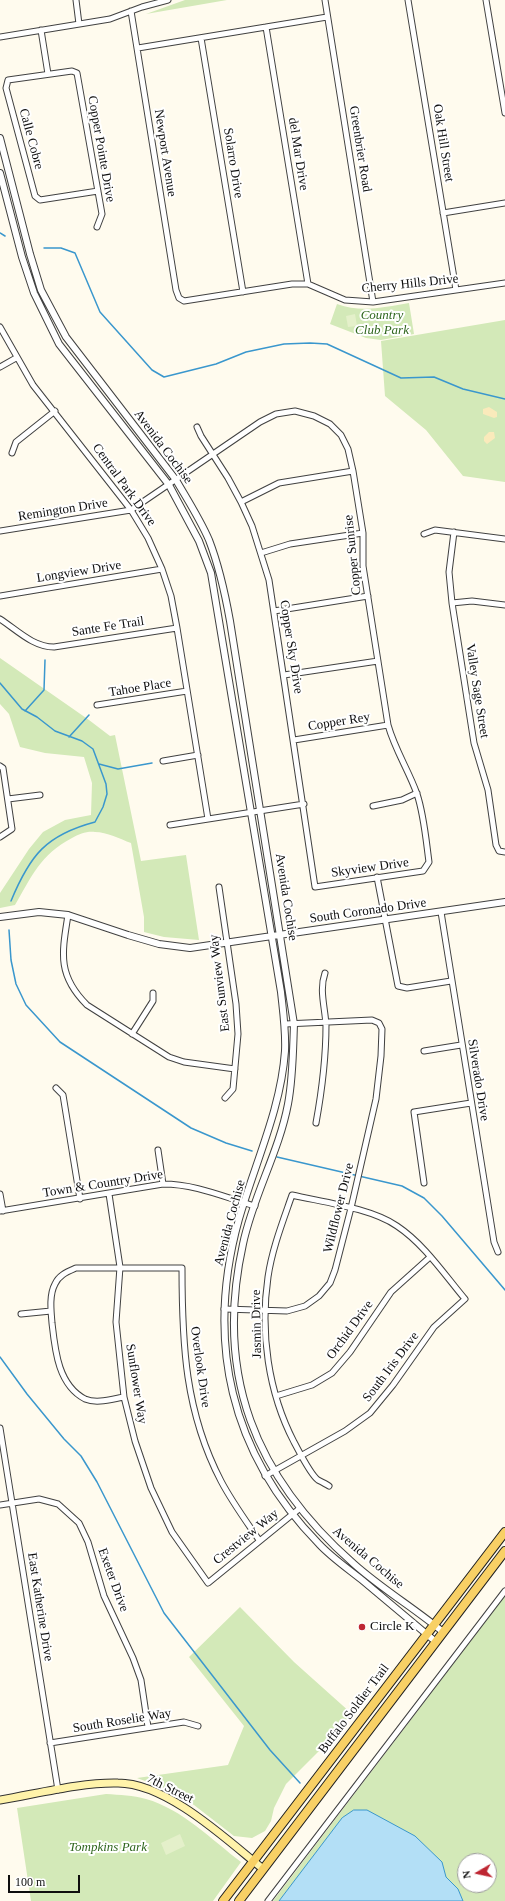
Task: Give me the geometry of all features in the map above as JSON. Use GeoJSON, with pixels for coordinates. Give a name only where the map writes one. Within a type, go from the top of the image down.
{"type":"FeatureCollection","features":[{"type":"Feature","properties":{"kind":"main road","name":"Buffalo Soldier Trail"},"geometry":{"type":"LineString","coordinates":[[223,1901],[433,1624],[505,1532]]}},
{"type":"Feature","properties":{"kind":"main road","name":"Buffalo Soldier Trail"},"geometry":{"type":"LineString","coordinates":[[239,1901],[505,1552]]}},
{"type":"Feature","properties":{"kind":"main road","name":"7th Street"},"geometry":{"type":"LineString","coordinates":[[0,1800],[58,1790],[120,1782],[138,1786],[165,1797],[192,1813],[263,1869]]}},
{"type":"Feature","properties":{"kind":"street"},"geometry":{"type":"LineString","coordinates":[[76,0],[79,24]]}},
{"type":"Feature","properties":{"kind":"street"},"geometry":{"type":"LineString","coordinates":[[0,37],[110,19],[168,0]]}},
{"type":"Feature","properties":{"kind":"street","name":"Greenbrier Road"},"geometry":{"type":"LineString","coordinates":[[325,0],[373,302]]}},
{"type":"Feature","properties":{"kind":"street","name":"Oak Hill Street"},"geometry":{"type":"LineString","coordinates":[[408,0],[456,290]]}},
{"type":"Feature","properties":{"kind":"street"},"geometry":{"type":"LineString","coordinates":[[486,0],[505,114]]}},
{"type":"Feature","properties":{"kind":"street","name":"Newport Avenue"},"geometry":{"type":"LineString","coordinates":[[131,11],[179,298]]}},
{"type":"Feature","properties":{"kind":"street"},"geometry":{"type":"LineString","coordinates":[[138,48],[327,16]]}},
{"type":"Feature","properties":{"kind":"street","name":"del Mar Drive"},"geometry":{"type":"LineString","coordinates":[[266,27],[308,284]]}},
{"type":"Feature","properties":{"kind":"street"},"geometry":{"type":"LineString","coordinates":[[41,30],[48,74]]}},
{"type":"Feature","properties":{"kind":"street","name":"Solarro Drive"},"geometry":{"type":"LineString","coordinates":[[201,38],[243,292]]}},
{"type":"Feature","properties":{"kind":"street","name":"Copper Pointe Drive"},"geometry":{"type":"LineString","coordinates":[[48,74],[72,71],[77,73],[102,214],[97,227]]}},
{"type":"Feature","properties":{"kind":"street","name":"Calle Cobre"},"geometry":{"type":"LineString","coordinates":[[48,74],[8,80],[6,88],[35,196],[40,200],[98,191]]}},
{"type":"Feature","properties":{"kind":"street","name":"Avenida Cochise"},"geometry":{"type":"LineString","coordinates":[[0,138],[30,254],[46,299],[66,337],[176,480],[208,539],[222,579],[261,811],[294,1024],[293,1065],[288,1105],[274,1153],[243,1244],[234,1310],[234,1338],[238,1378],[248,1415],[259,1444],[273,1471],[299,1509],[325,1539],[355,1566],[443,1632]]}},
{"type":"Feature","properties":{"kind":"street","name":"Avenida Cochise"},"geometry":{"type":"LineString","coordinates":[[0,173],[22,257],[34,292],[60,344],[169,485],[200,541],[211,574],[252,813],[285,1024],[284,1052],[278,1093],[244,1203],[229,1260],[224,1309],[225,1340],[230,1380],[239,1418],[265,1476],[292,1515],[320,1546],[436,1642]]}},
{"type":"Feature","properties":{"kind":"street"},"geometry":{"type":"LineString","coordinates":[[443,213],[505,203]]}},
{"type":"Feature","properties":{"kind":"street","name":"Cherry Hills Drive"},"geometry":{"type":"LineString","coordinates":[[179,298],[184,301],[292,284],[308,284],[345,300],[373,302],[505,283]]}},
{"type":"Feature","properties":{"kind":"street","name":"Central Park Drive"},"geometry":{"type":"LineString","coordinates":[[0,327],[16,358],[33,385],[55,411],[131,510],[148,538],[162,569],[171,596],[177,628],[208,820]]}},
{"type":"Feature","properties":{"kind":"street"},"geometry":{"type":"LineString","coordinates":[[0,367],[16,358]]}},
{"type":"Feature","properties":{"kind":"street"},"geometry":{"type":"LineString","coordinates":[[12,453],[16,442],[55,411]]}},
{"type":"Feature","properties":{"kind":"street","name":"Copper Sunrise"},"geometry":{"type":"LineString","coordinates":[[169,485],[260,422],[276,414],[295,411],[314,416],[334,428],[341,436],[348,449],[353,471],[363,533],[363,566],[388,725],[392,739],[417,793],[429,862],[427,868]]}},
{"type":"Feature","properties":{"kind":"street","name":"Copper Sky Drive"},"geometry":{"type":"LineString","coordinates":[[197,427],[200,436],[213,454],[241,502],[261,553],[269,580],[304,804],[315,887]]}},
{"type":"Feature","properties":{"kind":"street"},"geometry":{"type":"LineString","coordinates":[[241,502],[279,483],[353,471]]}},
{"type":"Feature","properties":{"kind":"street","name":"Remington Drive"},"geometry":{"type":"LineString","coordinates":[[0,532],[131,510],[169,485]]}},
{"type":"Feature","properties":{"kind":"street"},"geometry":{"type":"LineString","coordinates":[[424,534],[435,530],[505,539]]}},
{"type":"Feature","properties":{"kind":"street","name":"Valley Sage Street"},"geometry":{"type":"LineString","coordinates":[[454,532],[449,572],[452,604],[474,743],[488,790],[496,845],[502,852]]}},
{"type":"Feature","properties":{"kind":"street"},"geometry":{"type":"LineString","coordinates":[[261,553],[290,544],[363,533]]}},
{"type":"Feature","properties":{"kind":"street","name":"Longview Drive"},"geometry":{"type":"LineString","coordinates":[[0,596],[162,569]]}},
{"type":"Feature","properties":{"kind":"street"},"geometry":{"type":"LineString","coordinates":[[274,611],[368,596]]}},
{"type":"Feature","properties":{"kind":"street"},"geometry":{"type":"LineString","coordinates":[[452,604],[472,601],[505,605]]}},
{"type":"Feature","properties":{"kind":"street","name":"Sante Fe Trail"},"geometry":{"type":"LineString","coordinates":[[0,618],[34,643],[43,647],[54,647],[177,628]]}},
{"type":"Feature","properties":{"kind":"street"},"geometry":{"type":"LineString","coordinates":[[284,675],[378,661]]}},
{"type":"Feature","properties":{"kind":"street","name":"Tahoe Place"},"geometry":{"type":"LineString","coordinates":[[97,706],[187,691]]}},
{"type":"Feature","properties":{"kind":"street","name":"Copper Rey"},"geometry":{"type":"LineString","coordinates":[[294,740],[388,725]]}},
{"type":"Feature","properties":{"kind":"street"},"geometry":{"type":"LineString","coordinates":[[163,760],[198,755]]}},
{"type":"Feature","properties":{"kind":"street"},"geometry":{"type":"LineString","coordinates":[[0,766],[3,768],[12,829],[0,837]]}},
{"type":"Feature","properties":{"kind":"street"},"geometry":{"type":"LineString","coordinates":[[373,806],[402,800],[417,793]]}},
{"type":"Feature","properties":{"kind":"street"},"geometry":{"type":"LineString","coordinates":[[8,799],[40,795]]}},
{"type":"Feature","properties":{"kind":"street"},"geometry":{"type":"LineString","coordinates":[[170,825],[304,804]]}},
{"type":"Feature","properties":{"kind":"street","name":"Skyview Drive"},"geometry":{"type":"LineString","coordinates":[[315,887],[423,871],[427,868]]}},
{"type":"Feature","properties":{"kind":"street"},"geometry":{"type":"LineString","coordinates":[[377,877],[384,920],[398,986],[407,988],[451,981]]}},
{"type":"Feature","properties":{"kind":"street","name":"East Sunview Way"},"geometry":{"type":"LineString","coordinates":[[219,887],[238,1034],[233,1089],[225,1098]]}},
{"type":"Feature","properties":{"kind":"street","name":"South Coronado Drive"},"geometry":{"type":"LineString","coordinates":[[0,917],[39,912],[68,915],[159,944],[190,948],[227,944],[505,902]]}},
{"type":"Feature","properties":{"kind":"street","name":"Silverado Drive"},"geometry":{"type":"LineString","coordinates":[[440,912],[494,1242],[498,1252]]}},
{"type":"Feature","properties":{"kind":"street"},"geometry":{"type":"LineString","coordinates":[[68,915],[63,950],[65,973],[69,984],[87,1005],[169,1057],[184,1062],[235,1069]]}},
{"type":"Feature","properties":{"kind":"street"},"geometry":{"type":"LineString","coordinates":[[316,1123],[324,1073],[326,1023],[322,983],[325,973]]}},
{"type":"Feature","properties":{"kind":"street"},"geometry":{"type":"LineString","coordinates":[[132,1034],[152,1001],[153,992]]}},
{"type":"Feature","properties":{"kind":"street","name":"Wildflower Drive"},"geometry":{"type":"LineString","coordinates":[[224,1309],[287,1311],[305,1306],[319,1296],[330,1283],[335,1270],[376,1099],[382,1029],[379,1023],[372,1020],[326,1023]]}},
{"type":"Feature","properties":{"kind":"street"},"geometry":{"type":"LineString","coordinates":[[285,1024],[326,1023]]}},
{"type":"Feature","properties":{"kind":"street"},"geometry":{"type":"LineString","coordinates":[[424,1051],[462,1045]]}},
{"type":"Feature","properties":{"kind":"street"},"geometry":{"type":"LineString","coordinates":[[56,1088],[63,1096],[80,1199]]}},
{"type":"Feature","properties":{"kind":"street"},"geometry":{"type":"LineString","coordinates":[[424,1183],[414,1112],[471,1104]]}},
{"type":"Feature","properties":{"kind":"street"},"geometry":{"type":"LineString","coordinates":[[158,1150],[163,1184]]}},
{"type":"Feature","properties":{"kind":"street","name":"Town & Country Drive"},"geometry":{"type":"LineString","coordinates":[[1,1211],[163,1184],[182,1184],[255,1206]]}},
{"type":"Feature","properties":{"kind":"street"},"geometry":{"type":"LineString","coordinates":[[0,1194],[1,1211]]}},
{"type":"Feature","properties":{"kind":"street","name":"Sunflower Way"},"geometry":{"type":"LineString","coordinates":[[109,1194],[120,1267],[116,1322],[124,1398],[135,1441],[151,1488],[172,1532],[208,1583]]}},
{"type":"Feature","properties":{"kind":"street","name":"Jasmin Drive"},"geometry":{"type":"LineString","coordinates":[[329,1486],[317,1479],[301,1454],[286,1424],[276,1396],[267,1354],[265,1311],[268,1276],[292,1195],[351,1208]]}},
{"type":"Feature","properties":{"kind":"street"},"geometry":{"type":"LineString","coordinates":[[351,1208],[396,1225],[412,1238],[430,1257]]}},
{"type":"Feature","properties":{"kind":"street","name":"South Iris Drive"},"geometry":{"type":"LineString","coordinates":[[265,1476],[345,1430],[370,1413],[393,1385],[434,1327],[465,1299],[430,1257]]}},
{"type":"Feature","properties":{"kind":"street","name":"Orchid Drive"},"geometry":{"type":"LineString","coordinates":[[276,1396],[312,1385],[332,1373],[350,1352],[390,1292],[430,1257]]}},
{"type":"Feature","properties":{"kind":"street"},"geometry":{"type":"LineString","coordinates":[[120,1267],[76,1268],[61,1275],[52,1291],[51,1311],[55,1353],[64,1378],[74,1390],[85,1399],[96,1402],[124,1398]]}},
{"type":"Feature","properties":{"kind":"street","name":"Overlook Drive"},"geometry":{"type":"LineString","coordinates":[[120,1267],[182,1268],[182,1327],[186,1368],[190,1395],[197,1420],[207,1451],[221,1482],[259,1540]]}},
{"type":"Feature","properties":{"kind":"street"},"geometry":{"type":"LineString","coordinates":[[21,1314],[51,1311]]}},
{"type":"Feature","properties":{"kind":"street","name":"East Katherine Drive"},"geometry":{"type":"LineString","coordinates":[[0,1428],[58,1790]]}},
{"type":"Feature","properties":{"kind":"street","name":"Exeter Drive"},"geometry":{"type":"LineString","coordinates":[[0,1505],[39,1499],[58,1504],[79,1523],[88,1542],[104,1596],[133,1658],[141,1680],[148,1727]]}},
{"type":"Feature","properties":{"kind":"street","name":"Crestview Way"},"geometry":{"type":"LineString","coordinates":[[208,1583],[299,1509]]}},
{"type":"Feature","properties":{"kind":"street"},"geometry":{"type":"LineString","coordinates":[[268,1901],[505,1591]]}},
{"type":"Feature","properties":{"kind":"street","name":"South Roselie Way"},"geometry":{"type":"LineString","coordinates":[[50,1743],[184,1722],[198,1726]]}},
{"type":"Feature","properties":{"kind":"green space"},"geometry":{"type":"Polygon","coordinates":[[[185,0],[227,0],[146,14],[185,0]]]}},
{"type":"Feature","properties":{"kind":"green space","name":"Country Club Park"},"geometry":{"type":"Polygon","coordinates":[[[409,303],[414,334],[381,340],[366,338],[330,324],[337,304],[346,307],[364,309],[409,303]]]}},
{"type":"Feature","properties":{"kind":"green space"},"geometry":{"type":"Polygon","coordinates":[[[355,314],[357,326],[348,327],[346,316],[355,314]]]}},
{"type":"Feature","properties":{"kind":"green space"},"geometry":{"type":"Polygon","coordinates":[[[505,320],[505,482],[463,476],[426,430],[385,396],[381,341],[505,320]]]}},
{"type":"Feature","properties":{"kind":"green space"},"geometry":{"type":"Polygon","coordinates":[[[0,658],[110,736],[115,735],[141,861],[186,855],[199,940],[164,937],[144,932],[144,917],[131,843],[100,832],[83,833],[61,845],[44,859],[15,905],[0,908],[0,893],[29,849],[43,832],[65,820],[91,815],[92,783],[84,757],[45,753],[20,747],[9,714],[0,704],[0,658]]]}},
{"type":"Feature","properties":{"kind":"green space"},"geometry":{"type":"Polygon","coordinates":[[[505,1596],[505,1901],[273,1901],[505,1596]]]}},
{"type":"Feature","properties":{"kind":"green space"},"geometry":{"type":"Polygon","coordinates":[[[240,1607],[294,1662],[351,1713],[336,1734],[286,1784],[274,1808],[271,1821],[265,1831],[252,1838],[234,1836],[194,1805],[174,1792],[137,1778],[228,1765],[244,1726],[189,1657],[240,1607]]]}},
{"type":"Feature","properties":{"kind":"green space","name":"Tompkins Park"},"geometry":{"type":"Polygon","coordinates":[[[106,1794],[126,1795],[141,1798],[172,1810],[196,1826],[241,1862],[213,1901],[31,1901],[17,1808],[106,1794]]]}},
{"type":"Feature","properties":{"kind":"green space"},"geometry":{"type":"Polygon","coordinates":[[[180,1834],[185,1846],[166,1855],[161,1843],[180,1834]]]}},
{"type":"Feature","properties":{"kind":"sand"},"geometry":{"type":"Polygon","coordinates":[[[489,407],[497,412],[497,417],[494,418],[483,414],[483,409],[489,407]]]}},
{"type":"Feature","properties":{"kind":"sand"},"geometry":{"type":"Polygon","coordinates":[[[489,432],[494,432],[495,438],[487,444],[484,441],[484,437],[489,432]]]}},
{"type":"Feature","properties":{"kind":"water"},"geometry":{"type":"Polygon","coordinates":[[[354,1810],[367,1810],[415,1836],[442,1862],[446,1877],[457,1888],[457,1893],[460,1893],[463,1901],[279,1901],[342,1818],[354,1810]]]}},
{"type":"Feature","properties":{"kind":"waterway"},"geometry":{"type":"LineString","coordinates":[[0,233],[5,236]]}},
{"type":"Feature","properties":{"kind":"waterway"},"geometry":{"type":"LineString","coordinates":[[44,248],[61,248],[75,253],[100,312],[152,370],[164,377],[216,364],[246,352],[284,344],[327,344],[401,378],[434,377],[463,389],[505,399]]}},
{"type":"Feature","properties":{"kind":"waterway"},"geometry":{"type":"LineString","coordinates":[[25,711],[44,690],[45,660]]}},
{"type":"Feature","properties":{"kind":"waterway"},"geometry":{"type":"LineString","coordinates":[[0,683],[22,709],[37,717],[55,731],[82,741],[93,749],[106,784],[107,794],[103,807],[95,822],[64,833],[42,849],[33,859],[25,871],[11,901]]}},
{"type":"Feature","properties":{"kind":"waterway"},"geometry":{"type":"LineString","coordinates":[[69,737],[89,715]]}},
{"type":"Feature","properties":{"kind":"waterway"},"geometry":{"type":"LineString","coordinates":[[99,764],[118,769],[152,763]]}},
{"type":"Feature","properties":{"kind":"waterway"},"geometry":{"type":"LineString","coordinates":[[9,930],[11,960],[16,984],[26,1005],[60,1042],[191,1128],[226,1143],[252,1151]]}},
{"type":"Feature","properties":{"kind":"waterway"},"geometry":{"type":"LineString","coordinates":[[277,1157],[402,1186],[424,1198],[442,1216],[505,1290]]}},
{"type":"Feature","properties":{"kind":"waterway"},"geometry":{"type":"LineString","coordinates":[[0,1357],[27,1394],[64,1439],[81,1456],[97,1482],[164,1613],[270,1750],[300,1783]]}},
{"type":"Feature","properties":{"kind":"place","name":"Circle K"},"geometry":{"type":"Point","coordinates":[362,1627]}}]}
